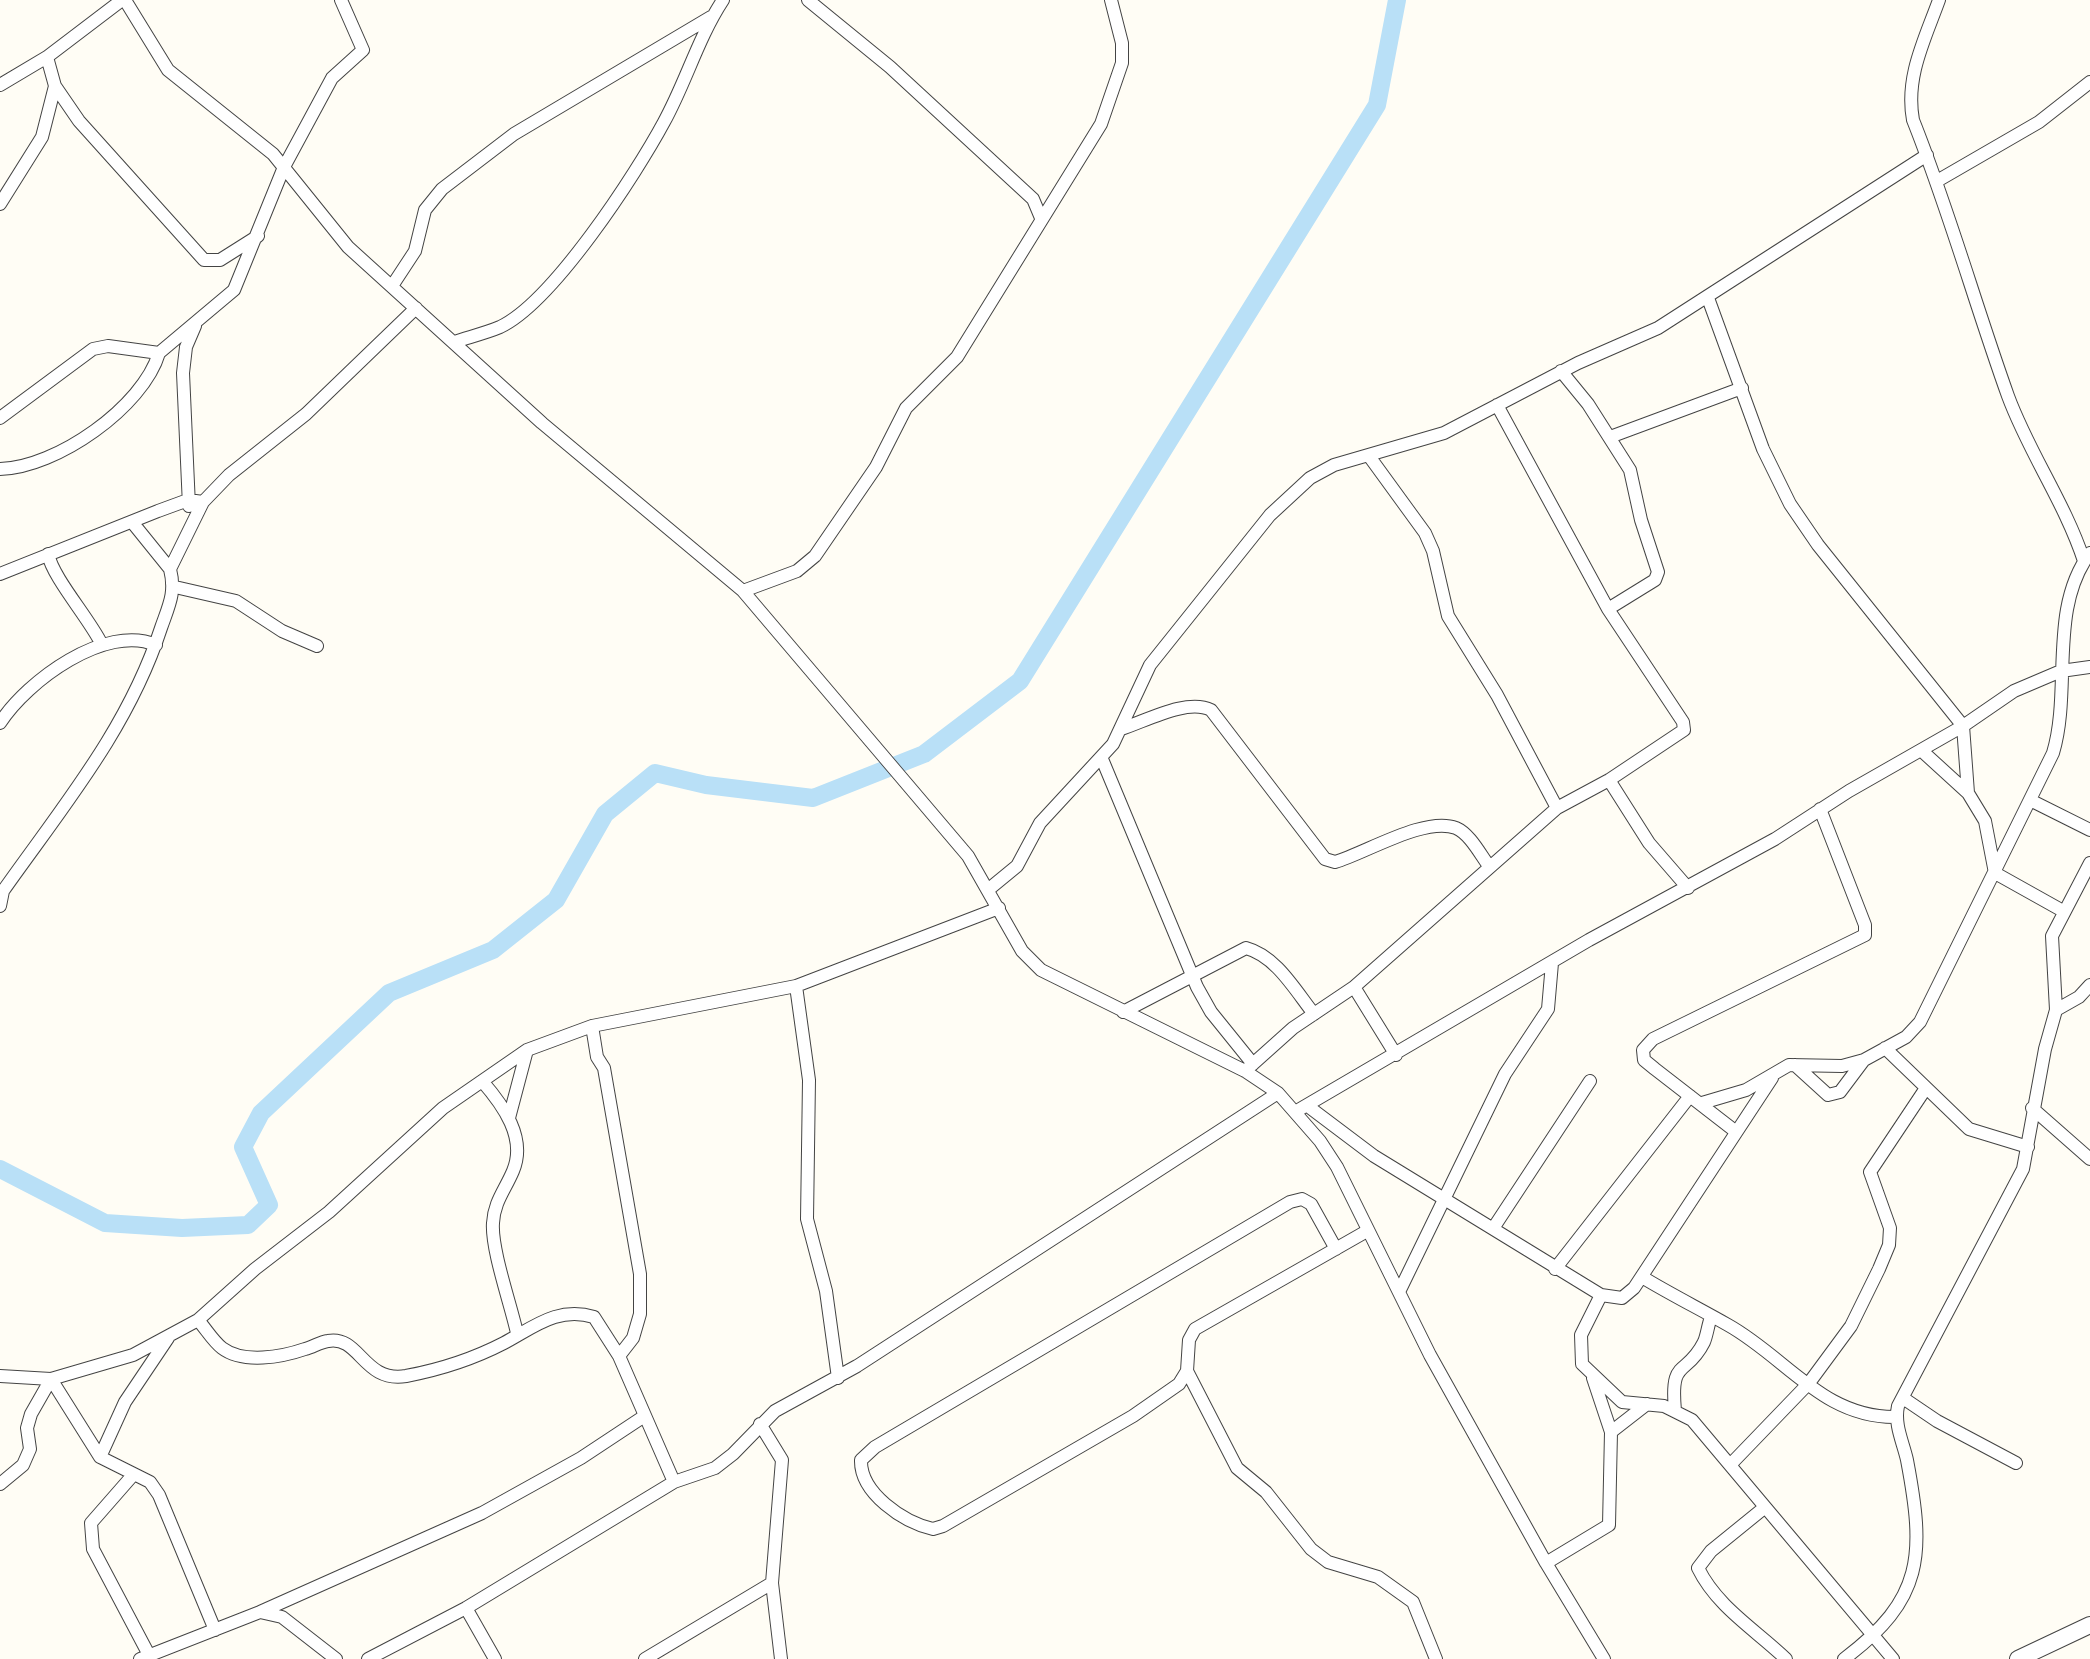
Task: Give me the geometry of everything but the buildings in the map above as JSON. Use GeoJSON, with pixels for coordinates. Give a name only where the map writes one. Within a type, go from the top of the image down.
{"type":"FeatureCollection","features":[{"type":"Feature","properties":{"kind":"street"},"geometry":{"type":"LineString","coordinates":[[0,85],[47,57],[123,0],[168,70],[273,154],[348,247],[542,423],[743,591],[968,856],[1022,951],[1041,970],[1123,1012],[1249,1068]]}},
{"type":"Feature","properties":{"kind":"street"},"geometry":{"type":"LineString","coordinates":[[0,469],[18,469],[47,460],[88,434],[141,389],[153,372],[159,353],[234,290],[284,167],[332,78],[363,50],[341,0]]}},
{"type":"Feature","properties":{"kind":"street"},"geometry":{"type":"LineString","coordinates":[[454,342],[501,327],[521,313],[582,245],[665,121],[711,17],[723,0]]}},
{"type":"Feature","properties":{"kind":"street"},"geometry":{"type":"LineString","coordinates":[[808,0],[890,67],[1033,199],[1041,218]]}},
{"type":"Feature","properties":{"kind":"street"},"geometry":{"type":"LineString","coordinates":[[743,591],[797,571],[822,548],[876,467],[906,408],[957,357],[1101,124],[1122,63],[1122,43],[1111,0]]}},
{"type":"Feature","properties":{"kind":"street"},"geometry":{"type":"LineString","coordinates":[[1702,1103],[1746,1090],[1795,1065],[1842,1066],[1864,1060],[1906,1037],[1920,1022],[1995,873],[2059,732],[2061,671],[2070,602],[2087,557],[2036,462],[2008,398],[1909,99],[1913,71],[1939,0]]}},
{"type":"Feature","properties":{"kind":"street"},"geometry":{"type":"LineString","coordinates":[[392,286],[415,251],[425,210],[442,189],[514,134],[711,17]]}},
{"type":"Feature","properties":{"kind":"street"},"geometry":{"type":"LineString","coordinates":[[47,57],[55,86],[79,121],[204,260],[220,260],[258,236]]}},
{"type":"Feature","properties":{"kind":"street"},"geometry":{"type":"LineString","coordinates":[[1937,181],[2039,122],[2090,82]]}},
{"type":"Feature","properties":{"kind":"street"},"geometry":{"type":"LineString","coordinates":[[0,204],[42,137],[55,86]]}},
{"type":"Feature","properties":{"kind":"street"},"geometry":{"type":"LineString","coordinates":[[989,889],[1017,866],[1040,823],[1102,759],[1121,729],[1150,665],[1270,515],[1310,478],[1334,465],[1444,433],[1561,371],[1658,328],[1927,155]]}},
{"type":"Feature","properties":{"kind":"street"},"geometry":{"type":"LineString","coordinates":[[1708,298],[1763,449],[1790,504],[1818,545],[1963,726],[1968,793]]}},
{"type":"Feature","properties":{"kind":"street"},"geometry":{"type":"LineString","coordinates":[[170,569],[203,502],[229,475],[306,414],[416,308]]}},
{"type":"Feature","properties":{"kind":"street"},"geometry":{"type":"LineString","coordinates":[[193,526],[188,500],[183,373],[186,347],[196,323]]}},
{"type":"Feature","properties":{"kind":"street"},"geometry":{"type":"LineString","coordinates":[[0,418],[93,349],[108,346],[159,353]]}},
{"type":"Feature","properties":{"kind":"street"},"geometry":{"type":"LineString","coordinates":[[1561,371],[1610,437],[1630,470],[1641,520],[1658,572],[1655,580],[1608,609]]}},
{"type":"Feature","properties":{"kind":"street"},"geometry":{"type":"LineString","coordinates":[[1610,437],[1742,388]]}},
{"type":"Feature","properties":{"kind":"street"},"geometry":{"type":"LineString","coordinates":[[1249,1068],[1314,1014],[1354,987],[1557,808],[1609,780],[1684,730],[1683,722],[1608,609],[1497,405]]}},
{"type":"Feature","properties":{"kind":"street"},"geometry":{"type":"LineString","coordinates":[[1369,456],[1425,533],[1433,551],[1448,616],[1497,695],[1557,808]]}},
{"type":"Feature","properties":{"kind":"street"},"geometry":{"type":"LineString","coordinates":[[0,574],[188,500],[203,502]]}},
{"type":"Feature","properties":{"kind":"street"},"geometry":{"type":"LineString","coordinates":[[0,906],[3,891],[58,820],[118,728],[138,691],[156,645],[175,587],[170,569],[132,522]]}},
{"type":"Feature","properties":{"kind":"street"},"geometry":{"type":"LineString","coordinates":[[48,554],[51,567],[86,613],[101,643]]}},
{"type":"Feature","properties":{"kind":"street"},"geometry":{"type":"LineString","coordinates":[[175,587],[236,601],[282,631],[317,646]]}},
{"type":"Feature","properties":{"kind":"street"},"geometry":{"type":"LineString","coordinates":[[0,723],[15,702],[66,664],[101,643],[129,637],[156,645]]}},
{"type":"Feature","properties":{"kind":"street"},"geometry":{"type":"LineString","coordinates":[[1295,1112],[1309,1107],[1628,917],[1688,888],[1775,839],[1820,809],[1963,726],[2014,691],[2061,671],[2090,667]]}},
{"type":"Feature","properties":{"kind":"street"},"geometry":{"type":"LineString","coordinates":[[1121,729],[1190,707],[1202,706],[1211,710],[1325,859],[1335,862],[1350,858],[1410,833],[1439,826],[1456,828],[1468,837],[1489,866]]}},
{"type":"Feature","properties":{"kind":"street"},"geometry":{"type":"LineString","coordinates":[[1922,751],[1968,793],[1985,821],[1995,873],[2063,911]]}},
{"type":"Feature","properties":{"kind":"street"},"geometry":{"type":"LineString","coordinates":[[1102,759],[1191,974],[1211,1012],[1249,1068],[1295,1112],[1337,1167],[1399,1292],[1546,1563],[1604,1659]]}},
{"type":"Feature","properties":{"kind":"street"},"geometry":{"type":"LineString","coordinates":[[1609,780],[1649,843],[1688,888]]}},
{"type":"Feature","properties":{"kind":"street"},"geometry":{"type":"LineString","coordinates":[[2030,800],[2090,830]]}},
{"type":"Feature","properties":{"kind":"street"},"geometry":{"type":"LineString","coordinates":[[1735,1131],[1644,1060],[1643,1050],[1647,1044],[1865,935],[1865,925],[1820,809]]}},
{"type":"Feature","properties":{"kind":"street"},"geometry":{"type":"LineString","coordinates":[[1844,1659],[1875,1636],[1896,1612],[1908,1589],[1915,1564],[1909,1473],[1896,1417],[1903,1398],[2017,1183],[2028,1147],[2032,1108],[2056,1010],[2051,945],[2063,911],[2090,863]]}},
{"type":"Feature","properties":{"kind":"street"},"geometry":{"type":"LineString","coordinates":[[0,1376],[51,1379],[133,1355],[198,1320],[255,1269],[329,1212],[443,1108],[527,1050],[592,1026],[796,986],[999,908]]}},
{"type":"Feature","properties":{"kind":"street"},"geometry":{"type":"LineString","coordinates":[[1123,1012],[1233,952],[1246,948],[1261,952],[1314,1014]]}},
{"type":"Feature","properties":{"kind":"street"},"geometry":{"type":"LineString","coordinates":[[1399,1292],[1447,1200],[1505,1074],[1548,1009],[1552,963]]}},
{"type":"Feature","properties":{"kind":"street"},"geometry":{"type":"LineString","coordinates":[[2056,1010],[2079,997],[2090,985]]}},
{"type":"Feature","properties":{"kind":"street"},"geometry":{"type":"LineString","coordinates":[[796,986],[809,1080],[807,1219],[826,1291],[838,1378]]}},
{"type":"Feature","properties":{"kind":"street"},"geometry":{"type":"LineString","coordinates":[[1354,987],[1396,1055]]}},
{"type":"Feature","properties":{"kind":"street"},"geometry":{"type":"LineString","coordinates":[[592,1026],[597,1057],[604,1068],[640,1274],[640,1314],[633,1338],[619,1356]]}},
{"type":"Feature","properties":{"kind":"street"},"geometry":{"type":"LineString","coordinates":[[1885,1048],[1969,1129],[2028,1147]]}},
{"type":"Feature","properties":{"kind":"street"},"geometry":{"type":"LineString","coordinates":[[509,1118],[527,1050]]}},
{"type":"Feature","properties":{"kind":"street"},"geometry":{"type":"LineString","coordinates":[[1795,1065],[1828,1095],[1840,1092],[1864,1060]]}},
{"type":"Feature","properties":{"kind":"street"},"geometry":{"type":"LineString","coordinates":[[1309,1107],[1374,1156],[1494,1227],[1555,1269],[1601,1295],[1622,1298],[1642,1277],[1735,1131],[1776,1073]]}},
{"type":"Feature","properties":{"kind":"street"},"geometry":{"type":"LineString","coordinates":[[482,1081],[509,1118],[515,1132],[515,1169],[496,1201],[492,1226],[517,1333]]}},
{"type":"Feature","properties":{"kind":"street"},"geometry":{"type":"LineString","coordinates":[[1494,1227],[1590,1081]]}},
{"type":"Feature","properties":{"kind":"street"},"geometry":{"type":"LineString","coordinates":[[1730,1465],[1809,1383],[1851,1326],[1889,1245],[1890,1228],[1870,1172],[1926,1088]]}},
{"type":"Feature","properties":{"kind":"street"},"geometry":{"type":"LineString","coordinates":[[368,1659],[466,1608],[674,1482],[715,1468],[775,1411],[838,1378],[1278,1093]]}},
{"type":"Feature","properties":{"kind":"street"},"geometry":{"type":"LineString","coordinates":[[1555,1269],[1690,1096]]}},
{"type":"Feature","properties":{"kind":"street"},"geometry":{"type":"LineString","coordinates":[[2032,1108],[2090,1159]]}},
{"type":"Feature","properties":{"kind":"street"},"geometry":{"type":"LineString","coordinates":[[1336,1249],[1311,1204],[1302,1199],[1290,1202],[875,1447],[861,1460],[861,1470],[897,1515],[933,1529],[1133,1416],[1179,1384],[1187,1371],[1189,1340],[1195,1329],[1336,1249],[1367,1231]]}},
{"type":"Feature","properties":{"kind":"street"},"geometry":{"type":"LineString","coordinates":[[1642,1277],[1736,1330],[1843,1409],[1871,1418],[1896,1417]]}},
{"type":"Feature","properties":{"kind":"street"},"geometry":{"type":"LineString","coordinates":[[1601,1295],[1581,1335],[1582,1364],[1622,1402],[1647,1403],[1675,1411],[1692,1420],[1893,1659]]}},
{"type":"Feature","properties":{"kind":"street"},"geometry":{"type":"LineString","coordinates":[[198,1320],[221,1347],[232,1353],[274,1356],[331,1340],[357,1351],[372,1370],[387,1377],[445,1366],[503,1344],[517,1333],[546,1320],[580,1313],[594,1317],[619,1356],[643,1417],[674,1482]]}},
{"type":"Feature","properties":{"kind":"street"},"geometry":{"type":"LineString","coordinates":[[1675,1411],[1673,1384],[1679,1368],[1705,1340],[1711,1317]]}},
{"type":"Feature","properties":{"kind":"street"},"geometry":{"type":"LineString","coordinates":[[100,1457],[125,1402],[168,1338]]}},
{"type":"Feature","properties":{"kind":"street"},"geometry":{"type":"LineString","coordinates":[[1187,1371],[1237,1468],[1266,1492],[1311,1549],[1328,1562],[1378,1577],[1413,1602],[1436,1659]]}},
{"type":"Feature","properties":{"kind":"street"},"geometry":{"type":"LineString","coordinates":[[1546,1563],[1609,1525],[1611,1432],[1592,1374]]}},
{"type":"Feature","properties":{"kind":"street"},"geometry":{"type":"LineString","coordinates":[[51,1379],[100,1457],[150,1482],[159,1495],[215,1630]]}},
{"type":"Feature","properties":{"kind":"street"},"geometry":{"type":"LineString","coordinates":[[0,1484],[23,1465],[30,1449],[27,1428],[31,1414],[51,1379]]}},
{"type":"Feature","properties":{"kind":"street"},"geometry":{"type":"LineString","coordinates":[[1903,1398],[1937,1421],[2016,1463]]}},
{"type":"Feature","properties":{"kind":"street"},"geometry":{"type":"LineString","coordinates":[[1611,1432],[1647,1403]]}},
{"type":"Feature","properties":{"kind":"street"},"geometry":{"type":"LineString","coordinates":[[133,1475],[91,1523],[90,1533],[93,1549],[144,1657],[260,1612],[501,1503],[643,1417]]}},
{"type":"Feature","properties":{"kind":"street"},"geometry":{"type":"LineString","coordinates":[[760,1424],[782,1460],[784,1476],[772,1583],[781,1659]]}},
{"type":"Feature","properties":{"kind":"street"},"geometry":{"type":"LineString","coordinates":[[1764,1508],[1711,1551],[1698,1568],[1706,1584],[1733,1614],[1786,1659]]}},
{"type":"Feature","properties":{"kind":"street"},"geometry":{"type":"LineString","coordinates":[[645,1659],[772,1583]]}},
{"type":"Feature","properties":{"kind":"street"},"geometry":{"type":"LineString","coordinates":[[466,1608],[495,1659]]}},
{"type":"Feature","properties":{"kind":"street"},"geometry":{"type":"LineString","coordinates":[[260,1612],[282,1617],[336,1659]]}},
{"type":"Feature","properties":{"kind":"street"},"geometry":{"type":"LineString","coordinates":[[2018,1659],[2090,1625]]}},
{"type":"Feature","properties":{"kind":"waterway"},"geometry":{"type":"LineString","coordinates":[[0,1169],[105,1223],[182,1228],[248,1225],[269,1205],[243,1147],[261,1113],[389,993],[493,950],[556,900],[605,814],[655,773],[706,785],[813,798],[924,754],[1020,681],[1377,105],[1397,0]]}}]}
